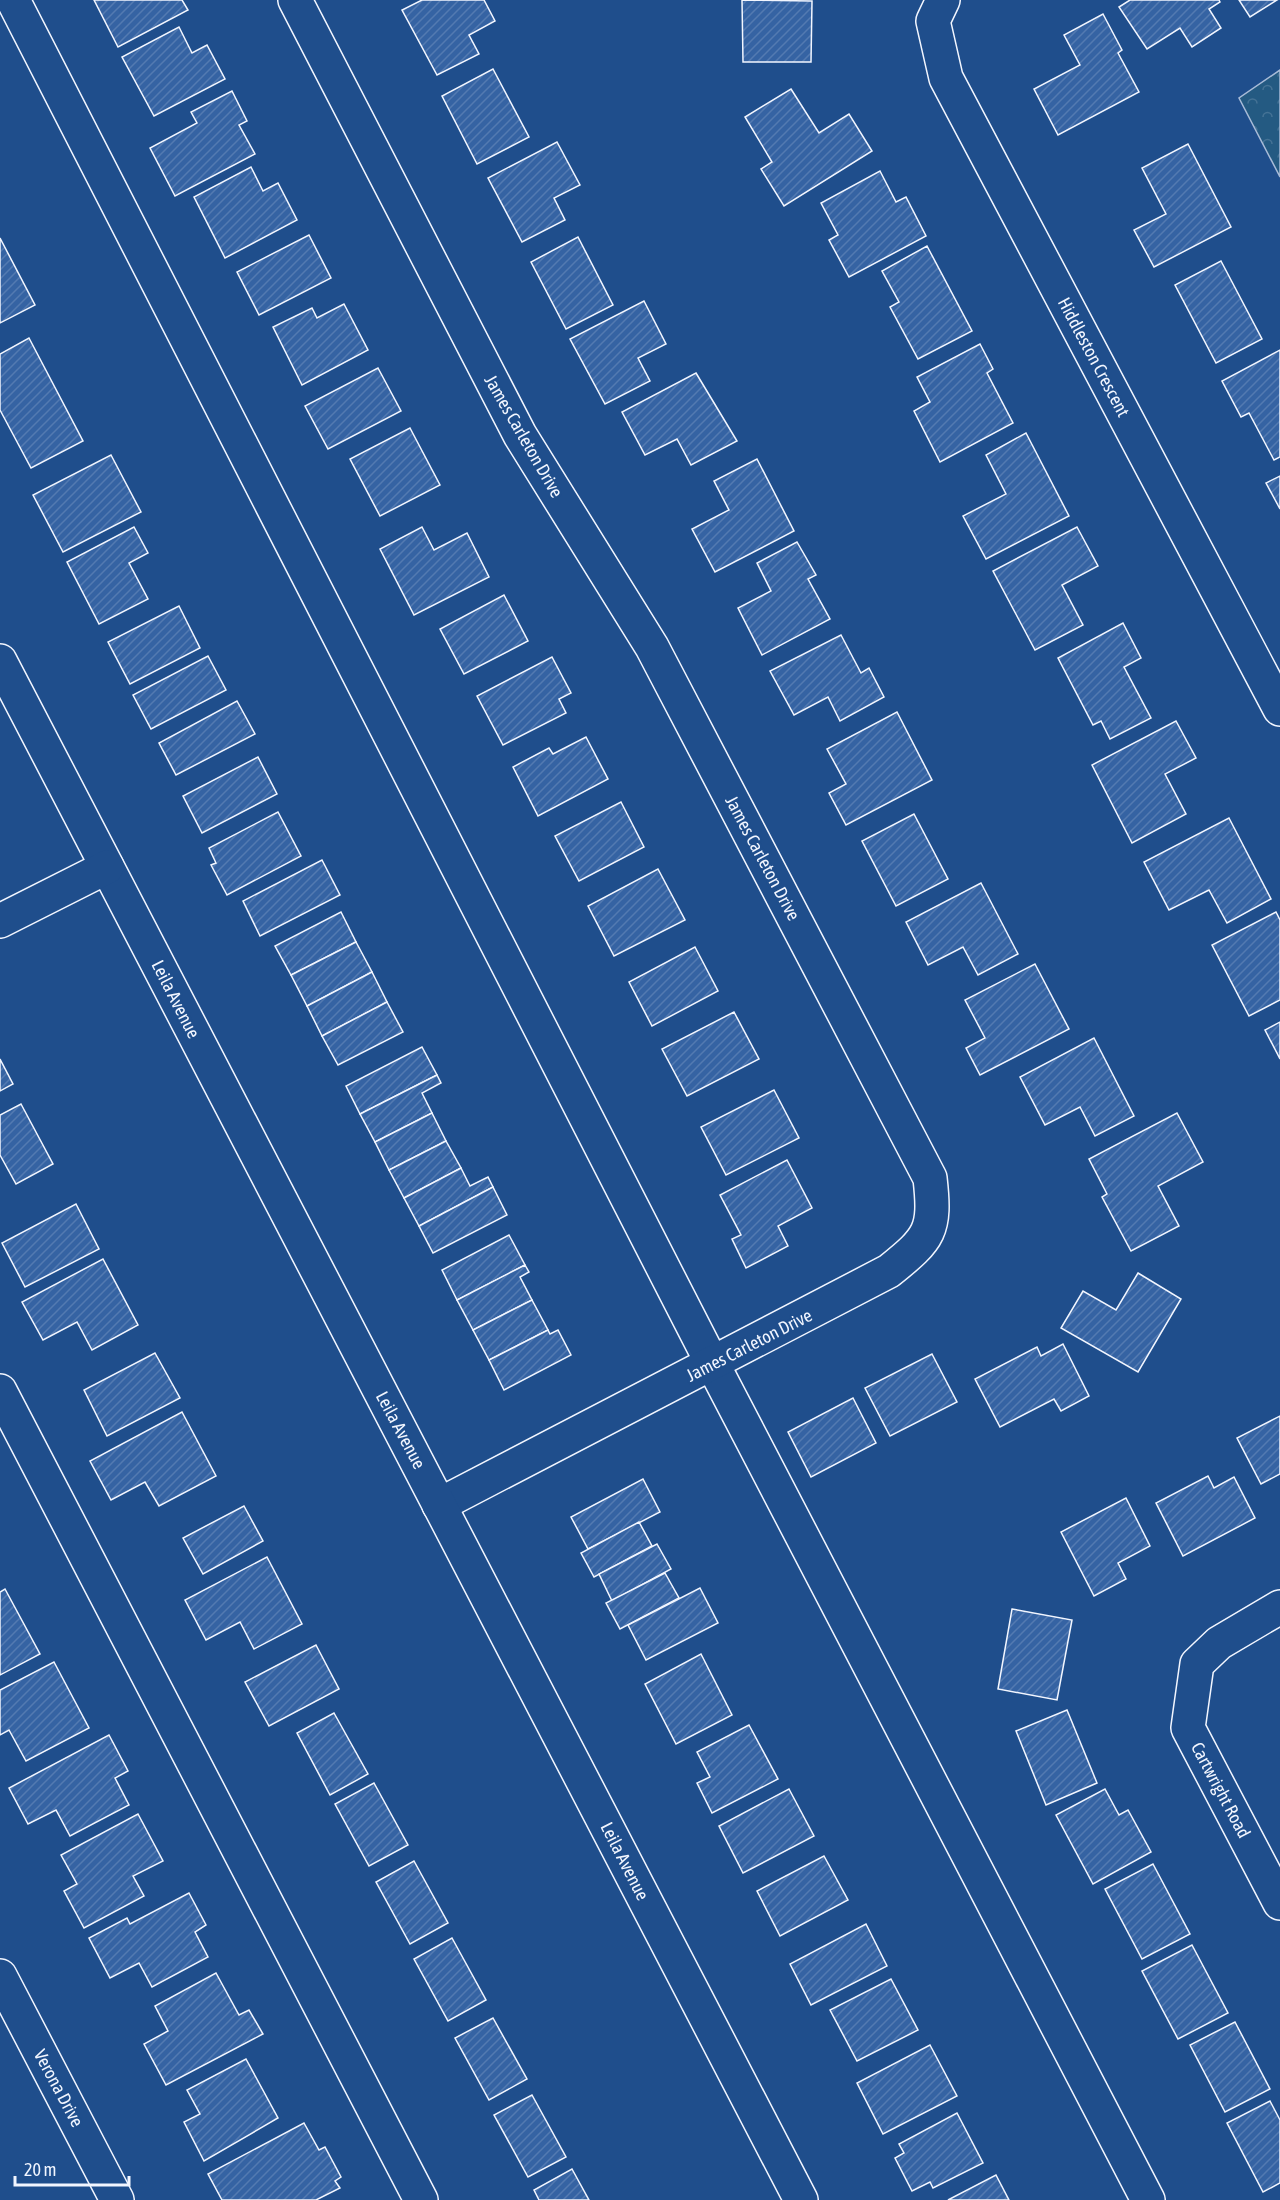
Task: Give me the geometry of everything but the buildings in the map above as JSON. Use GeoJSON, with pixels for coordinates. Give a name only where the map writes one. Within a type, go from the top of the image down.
{"type":"FeatureCollection","features":[{"type":"Feature","properties":{"kind":"street"},"geometry":{"type":"LineString","coordinates":[[13,0],[712,1363],[1148,2200]]}},
{"type":"Feature","properties":{"kind":"street","name":"James Carleton Drive"},"geometry":{"type":"LineString","coordinates":[[295,0],[520,435],[652,647],[930,1178],[934,1212],[922,1244],[890,1271],[439,1504]]}},
{"type":"Feature","properties":{"kind":"street","name":"Hiddleston Crescent"},"geometry":{"type":"LineString","coordinates":[[943,0],[933,21],[946,78],[1280,709]]}},
{"type":"Feature","properties":{"kind":"street","name":"Leila Avenue"},"geometry":{"type":"LineString","coordinates":[[0,661],[801,2200]]}},
{"type":"Feature","properties":{"kind":"street"},"geometry":{"type":"LineString","coordinates":[[0,921],[107,867]]}},
{"type":"Feature","properties":{"kind":"street"},"geometry":{"type":"LineString","coordinates":[[0,1391],[421,2200]]}},
{"type":"Feature","properties":{"kind":"street","name":"Cartwright Road"},"geometry":{"type":"LineString","coordinates":[[1280,1607],[1219,1643],[1197,1664],[1188,1728],[1280,1903]]}},
{"type":"Feature","properties":{"kind":"street","name":"Verona Drive"},"geometry":{"type":"LineString","coordinates":[[0,1976],[117,2200]]}},
{"type":"Feature","properties":{"kind":"green space"},"geometry":{"type":"Polygon","coordinates":[[[1280,70],[1280,177],[1239,98],[1280,70]]]}}]}
